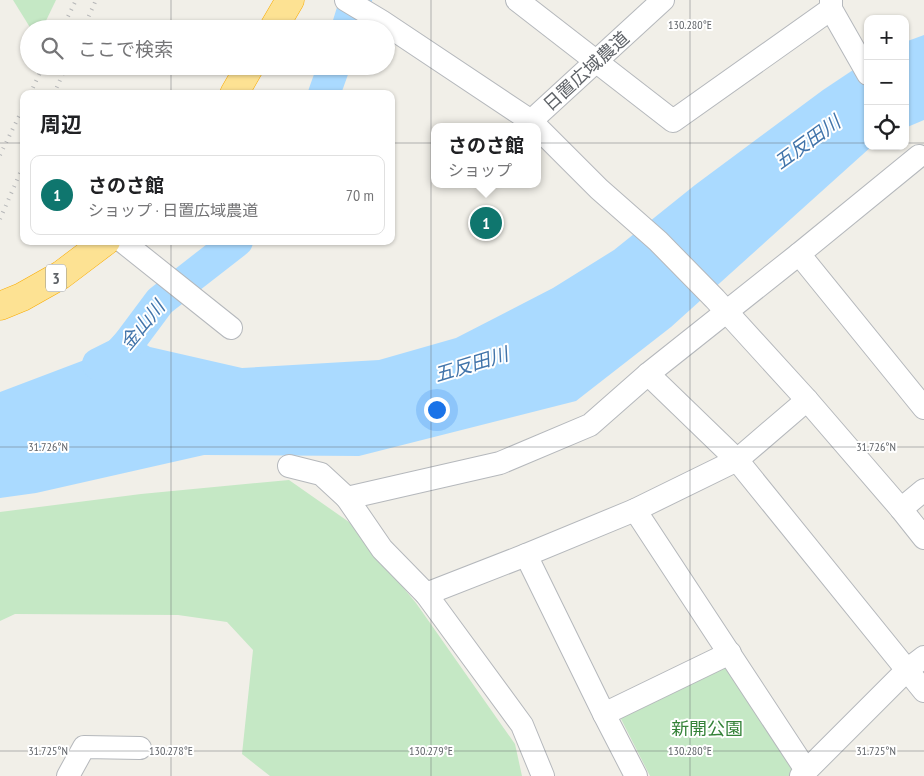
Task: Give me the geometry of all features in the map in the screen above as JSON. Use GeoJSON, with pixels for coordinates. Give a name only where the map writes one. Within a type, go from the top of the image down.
{"type":"FeatureCollection","features":[{"type":"Feature","properties":{"kind":"highway"},"geometry":{"type":"LineString","coordinates":[[278,20],[290,0]]}},
{"type":"Feature","properties":{"kind":"highway"},"geometry":{"type":"LineString","coordinates":[[236,90],[245,75]]}},
{"type":"Feature","properties":{"kind":"highway","name":"3"},"geometry":{"type":"LineString","coordinates":[[0,306],[22,297],[113,245]]}},
{"type":"Feature","properties":{"kind":"street"},"geometry":{"type":"LineString","coordinates":[[346,0],[379,20]]}},
{"type":"Feature","properties":{"kind":"street"},"geometry":{"type":"LineString","coordinates":[[516,0],[673,120],[831,4],[864,67]]}},
{"type":"Feature","properties":{"kind":"street","name":"日置広域農道"},"geometry":{"type":"LineString","coordinates":[[537,123],[596,61],[663,0]]}},
{"type":"Feature","properties":{"kind":"street"},"geometry":{"type":"LineString","coordinates":[[395,30],[532,123]]}},
{"type":"Feature","properties":{"kind":"street"},"geometry":{"type":"LineString","coordinates":[[541,131],[599,189],[658,241],[721,305],[807,400],[924,538]]}},
{"type":"Feature","properties":{"kind":"street"},"geometry":{"type":"LineString","coordinates":[[348,498],[500,463],[590,425],[648,374],[721,305],[800,254],[916,153]]}},
{"type":"Feature","properties":{"kind":"street"},"geometry":{"type":"LineString","coordinates":[[122,245],[231,328]]}},
{"type":"Feature","properties":{"kind":"street"},"geometry":{"type":"LineString","coordinates":[[800,254],[924,408]]}},
{"type":"Feature","properties":{"kind":"street"},"geometry":{"type":"LineString","coordinates":[[648,374],[737,460],[915,664],[924,691]]}},
{"type":"Feature","properties":{"kind":"street"},"geometry":{"type":"LineString","coordinates":[[426,594],[635,510],[737,460],[807,400]]}},
{"type":"Feature","properties":{"kind":"street"},"geometry":{"type":"LineString","coordinates":[[289,466],[321,474],[348,498],[382,548],[426,594],[522,725],[543,776]]}},
{"type":"Feature","properties":{"kind":"street"},"geometry":{"type":"LineString","coordinates":[[901,509],[924,490]]}},
{"type":"Feature","properties":{"kind":"street"},"geometry":{"type":"LineString","coordinates":[[635,510],[730,653],[804,773],[915,664]]}},
{"type":"Feature","properties":{"kind":"street"},"geometry":{"type":"LineString","coordinates":[[526,555],[636,776]]}},
{"type":"Feature","properties":{"kind":"street"},"geometry":{"type":"LineString","coordinates":[[604,714],[730,653]]}},
{"type":"Feature","properties":{"kind":"street"},"geometry":{"type":"LineString","coordinates":[[68,776],[84,747],[140,748]]}},
{"type":"Feature","properties":{"kind":"green space"},"geometry":{"type":"Polygon","coordinates":[[[13,0],[56,0],[46,20],[25,20],[13,0]]]}},
{"type":"Feature","properties":{"kind":"green space"},"geometry":{"type":"Polygon","coordinates":[[[289,480],[349,522],[416,603],[515,744],[522,776],[270,776],[242,754],[253,650],[227,622],[178,615],[15,614],[0,621],[0,512],[141,494],[289,480]]]}},
{"type":"Feature","properties":{"kind":"green space","name":"新開公園"},"geometry":{"type":"Polygon","coordinates":[[[724,665],[793,766],[792,774],[790,776],[650,776],[620,717],[724,665]]]}},
{"type":"Feature","properties":{"kind":"water"},"geometry":{"type":"Polygon","coordinates":[[[924,35],[924,120],[909,126],[909,60],[909,41],[924,35]]]}},
{"type":"Feature","properties":{"kind":"water","name":"五反田川"},"geometry":{"type":"Polygon","coordinates":[[[864,63],[864,150],[868,150],[671,327],[576,401],[359,456],[204,455],[36,493],[0,498],[0,392],[95,356],[120,329],[150,347],[242,368],[379,360],[456,338],[553,288],[614,250],[695,185],[823,90],[864,63]]]}},
{"type":"Feature","properties":{"kind":"waterway","name":"金山川"},"geometry":{"type":"LineString","coordinates":[[350,20],[356,0]]}},
{"type":"Feature","properties":{"kind":"waterway","name":"金山川"},"geometry":{"type":"LineString","coordinates":[[325,90],[331,75]]}},
{"type":"Feature","properties":{"kind":"waterway","name":"金山川"},"geometry":{"type":"LineString","coordinates":[[98,364],[122,352],[160,301],[232,245]]}},
{"type":"Feature","properties":{"kind":"railway"},"geometry":{"type":"LineString","coordinates":[[66,20],[76,0]]}},
{"type":"Feature","properties":{"kind":"railway"},"geometry":{"type":"LineString","coordinates":[[87,20],[96,0]]}},
{"type":"Feature","properties":{"kind":"railway"},"geometry":{"type":"LineString","coordinates":[[32,90],[39,75]]}},
{"type":"Feature","properties":{"kind":"railway"},"geometry":{"type":"LineString","coordinates":[[56,90],[62,75]]}},
{"type":"Feature","properties":{"kind":"railway"},"geometry":{"type":"LineString","coordinates":[[0,155],[20,114]]}},
{"type":"Feature","properties":{"kind":"railway"},"geometry":{"type":"LineString","coordinates":[[0,219],[20,173]]}},
{"type":"Feature","properties":{"kind":"place","name":"さのさ館"},"geometry":{"type":"Point","coordinates":[486,223]}}]}
